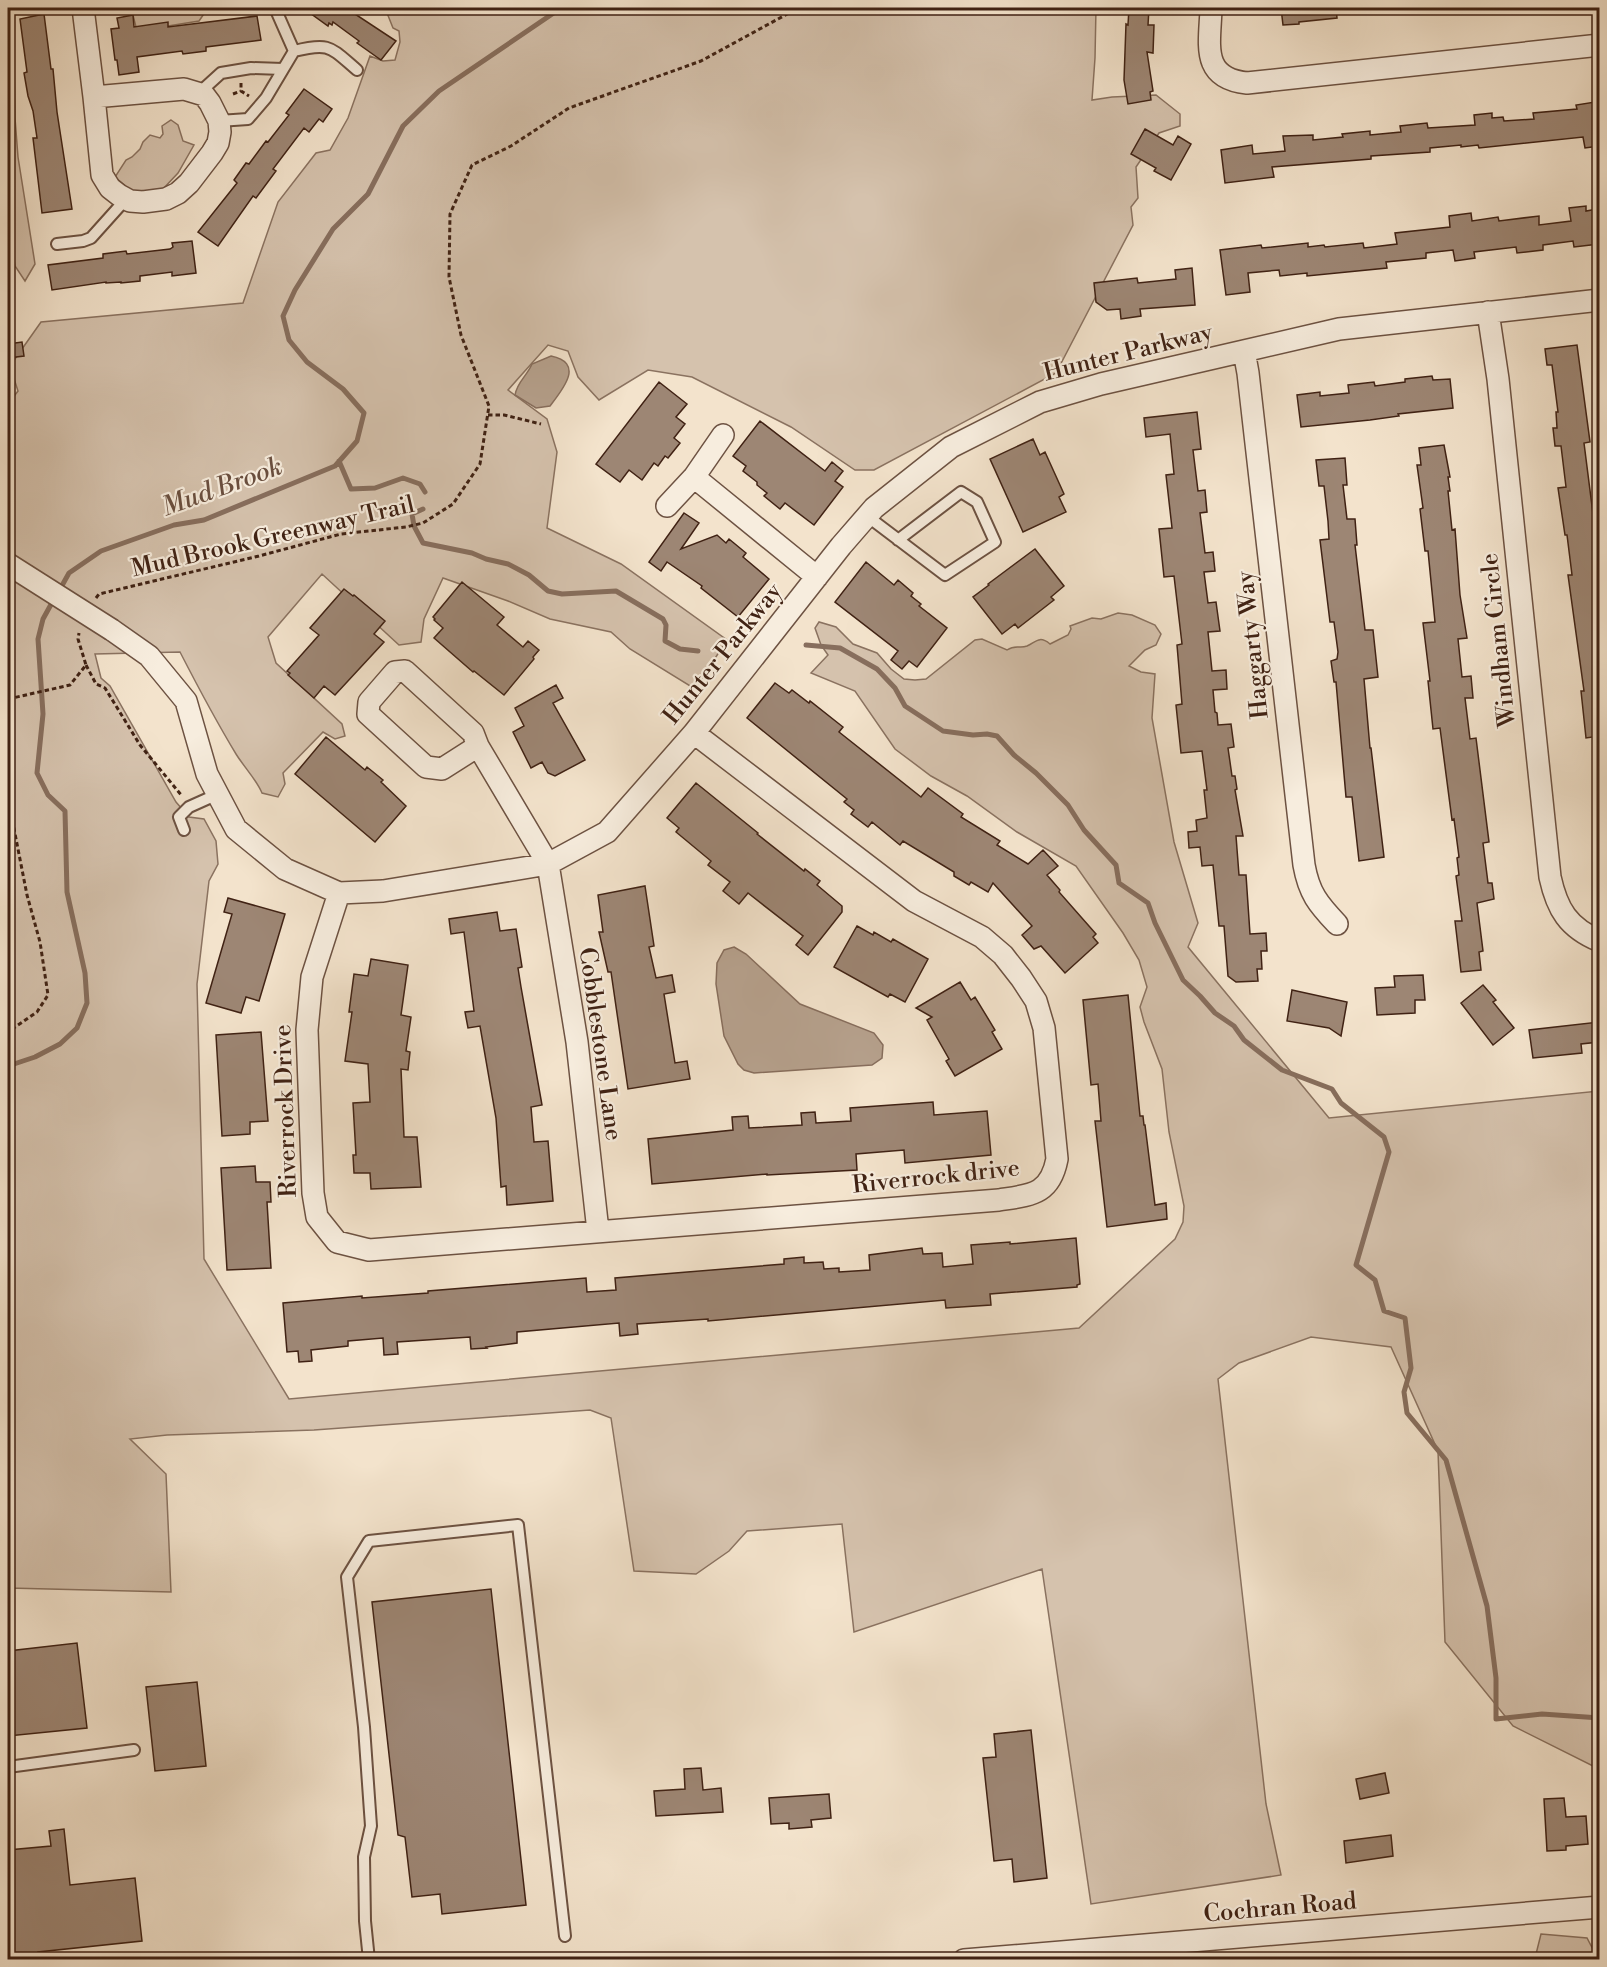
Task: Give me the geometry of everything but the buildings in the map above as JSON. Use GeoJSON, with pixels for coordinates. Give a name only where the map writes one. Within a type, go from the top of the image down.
{"type":"FeatureCollection","features":[{"type":"Feature","properties":{"kind":"street"},"geometry":{"type":"LineString","coordinates":[[83,8],[102,175],[110,188],[126,198],[143,202],[166,199],[178,193],[189,183],[218,143],[219,121],[210,103],[204,95],[199,93],[184,89],[94,97]]}},
{"type":"Feature","properties":{"kind":"street"},"geometry":{"type":"LineString","coordinates":[[1211,8],[1210,55],[1213,64],[1223,77],[1233,82],[1308,78],[1599,45]]}},
{"type":"Feature","properties":{"kind":"street","name":"Hunter Parkway"},"geometry":{"type":"LineString","coordinates":[[8,564],[149,656],[186,701],[207,774],[236,829],[285,869],[339,893],[383,891],[548,864],[607,832],[694,733],[874,508],[951,447],[1040,402],[1101,384],[1339,329],[1599,300]]}},
{"type":"Feature","properties":{"kind":"street","name":"Windham Circle"},"geometry":{"type":"LineString","coordinates":[[1488,312],[1498,379],[1550,877],[1554,895],[1562,912],[1577,928],[1599,940]]}},
{"type":"Feature","properties":{"kind":"street","name":"Haggarty Way"},"geometry":{"type":"LineString","coordinates":[[1244,351],[1305,872],[1312,894],[1337,924]]}},
{"type":"Feature","properties":{"kind":"street"},"geometry":{"type":"LineString","coordinates":[[667,506],[694,477],[723,435]]}},
{"type":"Feature","properties":{"kind":"street"},"geometry":{"type":"LineString","coordinates":[[694,477],[817,577]]}},
{"type":"Feature","properties":{"kind":"street"},"geometry":{"type":"LineString","coordinates":[[478,746],[442,769],[426,767],[368,714],[369,702],[395,672],[405,671],[473,733],[478,746],[548,864]]}},
{"type":"Feature","properties":{"kind":"street","name":"Riverrock drive"},"geometry":{"type":"LineString","coordinates":[[598,1231],[999,1200],[1028,1196],[1045,1187],[1054,1174],[1057,1158],[1044,1028],[1036,1001],[1003,955],[982,938],[914,901],[694,733]]}},
{"type":"Feature","properties":{"kind":"street","name":"Cobblestone Lane"},"geometry":{"type":"LineString","coordinates":[[548,864],[577,1042],[598,1231]]}},
{"type":"Feature","properties":{"kind":"street","name":"Riverrock Drive"},"geometry":{"type":"LineString","coordinates":[[339,893],[312,977],[307,1030],[313,1193],[316,1217],[337,1242],[369,1250],[598,1231]]}},
{"type":"Feature","properties":{"kind":"street","name":"Cochran Road"},"geometry":{"type":"LineString","coordinates":[[964,1959],[1599,1907]]}},
{"type":"Feature","properties":{"kind":"lane"},"geometry":{"type":"LineString","coordinates":[[275,8],[294,51]]}},
{"type":"Feature","properties":{"kind":"lane"},"geometry":{"type":"LineString","coordinates":[[219,121],[248,119],[294,51],[324,46],[335,51],[357,69]]}},
{"type":"Feature","properties":{"kind":"lane"},"geometry":{"type":"LineString","coordinates":[[199,93],[221,73],[251,68],[283,69]]}},
{"type":"Feature","properties":{"kind":"lane"},"geometry":{"type":"LineString","coordinates":[[57,244],[91,238],[126,198]]}},
{"type":"Feature","properties":{"kind":"lane"},"geometry":{"type":"LineString","coordinates":[[867,516],[898,540],[945,575],[995,542],[977,502],[961,492],[898,540]]}},
{"type":"Feature","properties":{"kind":"lane"},"geometry":{"type":"LineString","coordinates":[[184,830],[179,817],[192,806],[218,794]]}},
{"type":"Feature","properties":{"kind":"lane"},"geometry":{"type":"LineString","coordinates":[[369,1959],[365,1921],[364,1857],[371,1826],[364,1727],[346,1577],[369,1541],[518,1525],[565,1936]]}},
{"type":"Feature","properties":{"kind":"lane"},"geometry":{"type":"LineString","coordinates":[[8,1767],[134,1750]]}},
{"type":"Feature","properties":{"kind":"path","name":"Mud Brook Greenway Trail"},"geometry":{"type":"LineString","coordinates":[[93,603],[99,594],[341,534],[423,523],[453,504],[480,464],[489,406],[461,335],[449,278],[450,214],[472,165],[512,146],[569,108],[701,62],[789,13],[794,8]]}},
{"type":"Feature","properties":{"kind":"path"},"geometry":{"type":"LineString","coordinates":[[241,91],[242,69]]}},
{"type":"Feature","properties":{"kind":"path"},"geometry":{"type":"LineString","coordinates":[[233,94],[241,91]]}},
{"type":"Feature","properties":{"kind":"path"},"geometry":{"type":"LineString","coordinates":[[241,91],[260,104]]}},
{"type":"Feature","properties":{"kind":"path"},"geometry":{"type":"LineString","coordinates":[[488,415],[504,415],[541,424]]}},
{"type":"Feature","properties":{"kind":"path"},"geometry":{"type":"LineString","coordinates":[[80,629],[78,639],[86,665],[96,684],[105,688],[140,745],[192,806]]}},
{"type":"Feature","properties":{"kind":"path"},"geometry":{"type":"LineString","coordinates":[[8,699],[70,685],[86,665]]}},
{"type":"Feature","properties":{"kind":"path"},"geometry":{"type":"LineString","coordinates":[[8,798],[27,894],[40,942],[48,995],[37,1012],[8,1032]]}},
{"type":"Feature","properties":{"kind":"shaded area"},"geometry":{"type":"Polygon","coordinates":[[[127,8],[208,8],[199,21],[137,31],[133,15],[127,8]]]}},
{"type":"Feature","properties":{"kind":"shaded area"},"geometry":{"type":"Polygon","coordinates":[[[380,8],[1096,8],[1092,100],[1156,95],[1180,114],[1180,126],[1159,133],[1136,167],[1138,198],[1131,207],[1133,225],[1056,373],[874,470],[855,470],[791,427],[692,377],[648,370],[599,400],[578,377],[568,351],[548,345],[508,390],[547,419],[557,452],[547,528],[621,564],[727,640],[695,689],[630,649],[611,632],[550,619],[443,578],[424,619],[421,642],[399,645],[322,574],[268,637],[276,663],[342,724],[345,736],[335,739],[323,732],[283,773],[285,784],[278,797],[262,793],[239,759],[180,652],[95,654],[101,678],[110,686],[176,802],[189,817],[204,819],[216,841],[218,864],[209,881],[197,984],[204,1259],[289,1399],[1079,1328],[1175,1239],[1183,1222],[1184,1206],[1169,1132],[1162,1069],[1140,1007],[1147,987],[1139,960],[1123,933],[1076,866],[1017,832],[967,796],[931,776],[895,749],[855,691],[811,673],[828,655],[821,645],[815,628],[819,622],[836,627],[853,644],[877,653],[891,669],[904,679],[915,680],[926,679],[975,640],[982,639],[1007,650],[1027,646],[1040,640],[1050,644],[1068,635],[1070,626],[1092,618],[1101,619],[1118,613],[1132,615],[1155,625],[1161,634],[1156,645],[1145,650],[1129,666],[1141,672],[1155,674],[1152,718],[1174,842],[1198,923],[1188,947],[1329,1118],[1599,1091],[1599,1769],[1513,1726],[1445,1642],[1438,1451],[1391,1347],[1311,1337],[1239,1363],[1218,1379],[1266,1804],[1281,1875],[1091,1904],[1042,1569],[854,1632],[842,1524],[747,1531],[729,1551],[696,1574],[634,1571],[611,1418],[590,1410],[314,1430],[167,1435],[130,1439],[166,1474],[171,1592],[8,1588],[8,404],[18,391],[10,366],[41,322],[243,303],[278,202],[316,153],[330,150],[348,118],[370,56],[383,61],[395,60],[400,42],[399,31],[393,28],[387,13],[380,8]]]}},
{"type":"Feature","properties":{"kind":"shaded area"},"geometry":{"type":"Polygon","coordinates":[[[8,38],[14,59],[18,157],[35,264],[25,281],[15,266],[8,219],[8,38]]]}},
{"type":"Feature","properties":{"kind":"shaded area"},"geometry":{"type":"Polygon","coordinates":[[[171,120],[178,125],[183,141],[194,145],[178,173],[162,190],[142,194],[130,190],[115,177],[126,160],[140,149],[150,135],[160,138],[163,134],[162,126],[171,120]]]}},
{"type":"Feature","properties":{"kind":"shaded area"},"geometry":{"type":"Polygon","coordinates":[[[551,356],[567,364],[568,377],[550,406],[536,408],[515,395],[516,390],[532,364],[551,356]]]}},
{"type":"Feature","properties":{"kind":"shaded area"},"geometry":{"type":"Polygon","coordinates":[[[734,947],[746,954],[800,1004],[874,1033],[883,1045],[882,1058],[872,1065],[754,1073],[744,1070],[738,1064],[724,1036],[716,984],[717,963],[724,950],[734,947]]]}},
{"type":"Feature","properties":{"kind":"shaded area"},"geometry":{"type":"Polygon","coordinates":[[[1541,1934],[1587,1938],[1596,1955],[1599,1954],[1599,1959],[1540,1959],[1536,1954],[1541,1934]]]}},
{"type":"Feature","properties":{"kind":"waterway","name":"Mud Brook"},"geometry":{"type":"LineString","coordinates":[[59,591],[69,573],[101,551],[174,525],[204,520],[335,466],[357,441],[364,413],[343,389],[307,362],[289,340],[283,316],[295,290],[333,229],[368,194],[403,126],[439,91],[561,8]]}},
{"type":"Feature","properties":{"kind":"waterway"},"geometry":{"type":"LineString","coordinates":[[339,461],[351,489],[375,488],[403,478],[420,484],[425,492]]}},
{"type":"Feature","properties":{"kind":"waterway"},"geometry":{"type":"LineString","coordinates":[[423,509],[412,514],[414,526],[423,543],[472,553],[508,564],[529,575],[548,591],[562,594],[616,591],[663,619],[666,625],[665,641],[680,649],[698,651]]}},
{"type":"Feature","properties":{"kind":"waterway","name":"Mud Brook"},"geometry":{"type":"LineString","coordinates":[[8,1066],[35,1057],[60,1044],[77,1028],[87,1003],[85,973],[67,892],[65,811],[48,795],[37,773],[43,714],[38,639],[43,619],[54,599]]}},
{"type":"Feature","properties":{"kind":"waterway"},"geometry":{"type":"LineString","coordinates":[[806,645],[840,648],[877,669],[895,688],[905,706],[943,731],[997,736],[1068,805],[1084,830],[1116,865],[1119,883],[1148,903],[1155,923],[1183,980],[1215,1013],[1234,1026],[1244,1040],[1282,1070],[1332,1089],[1341,1103],[1384,1137],[1389,1152],[1356,1265],[1375,1280],[1384,1311],[1405,1318],[1411,1368],[1404,1392],[1407,1413],[1446,1460],[1487,1606],[1496,1678],[1496,1719],[1542,1714],[1600,1718]]}}]}
